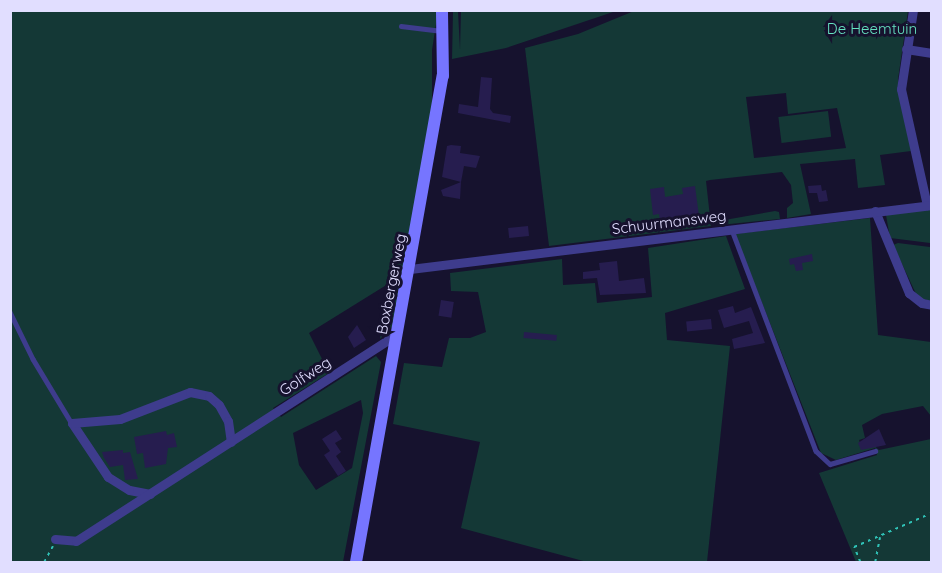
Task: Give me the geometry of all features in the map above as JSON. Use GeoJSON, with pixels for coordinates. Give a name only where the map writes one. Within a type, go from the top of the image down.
{"type":"FeatureCollection","features":[{"type":"Feature","properties":{"kind":"street","name":"Boxbergerweg"},"geometry":{"type":"LineString","coordinates":[[356,562],[396,335],[410,269],[442,76],[442,10]]}},
{"type":"Feature","properties":{"kind":"street"},"geometry":{"type":"LineString","coordinates":[[913,10],[906,50],[902,99],[929,205]]}},
{"type":"Feature","properties":{"kind":"street"},"geometry":{"type":"LineString","coordinates":[[906,50],[932,53]]}},
{"type":"Feature","properties":{"kind":"street","name":"Schuurmansweg"},"geometry":{"type":"LineString","coordinates":[[410,269],[929,205]]}},
{"type":"Feature","properties":{"kind":"street"},"geometry":{"type":"LineString","coordinates":[[875,211],[909,293],[922,303],[932,305]]}},
{"type":"Feature","properties":{"kind":"street","name":"Golfweg"},"geometry":{"type":"LineString","coordinates":[[55,539],[76,541],[396,335]]}},
{"type":"Feature","properties":{"kind":"street"},"geometry":{"type":"LineString","coordinates":[[150,494],[129,490],[108,477],[72,423],[120,419],[190,392],[209,396],[219,405],[228,421],[231,442]]}},
{"type":"Feature","properties":{"kind":"lane"},"geometry":{"type":"LineString","coordinates":[[401,26],[441,31]]}},
{"type":"Feature","properties":{"kind":"lane"},"geometry":{"type":"LineString","coordinates":[[732,230],[816,451],[830,464],[875,452]]}},
{"type":"Feature","properties":{"kind":"lane"},"geometry":{"type":"LineString","coordinates":[[10,312],[33,359],[72,423]]}},
{"type":"Feature","properties":{"kind":"path"},"geometry":{"type":"LineString","coordinates":[[860,562],[854,547],[932,513]]}},
{"type":"Feature","properties":{"kind":"path"},"geometry":{"type":"LineString","coordinates":[[875,562],[880,536]]}},
{"type":"Feature","properties":{"kind":"path"},"geometry":{"type":"LineString","coordinates":[[44,562],[55,539]]}},
{"type":"Feature","properties":{"kind":"green space"},"geometry":{"type":"Polygon","coordinates":[[[10,11],[438,11],[432,50],[432,110],[392,327],[380,339],[388,284],[309,333],[329,373],[273,408],[281,417],[376,356],[381,362],[343,562],[11,562],[10,11]],[[361,400],[293,433],[299,465],[316,490],[352,468],[363,413],[361,400]]]}},
{"type":"Feature","properties":{"kind":"green space"},"geometry":{"type":"Polygon","coordinates":[[[453,11],[458,11],[460,50],[461,11],[616,11],[506,48],[452,59],[453,11]]]}},
{"type":"Feature","properties":{"kind":"green space","name":"De Heemtuin"},"geometry":{"type":"Polygon","coordinates":[[[634,11],[908,11],[898,79],[911,151],[880,155],[885,185],[858,188],[855,159],[800,164],[811,214],[787,218],[787,208],[793,203],[791,185],[782,172],[710,180],[706,181],[711,226],[549,246],[525,48],[578,34],[634,11]],[[786,93],[746,97],[754,158],[846,148],[837,108],[788,114],[786,93]]]}},
{"type":"Feature","properties":{"kind":"green space"},"geometry":{"type":"Polygon","coordinates":[[[828,111],[831,137],[782,143],[778,117],[828,111]]]}},
{"type":"Feature","properties":{"kind":"green space"},"geometry":{"type":"Polygon","coordinates":[[[931,208],[930,243],[890,238],[886,215],[931,208]]]}},
{"type":"Feature","properties":{"kind":"green space"},"geometry":{"type":"Polygon","coordinates":[[[779,212],[780,219],[720,225],[719,221],[779,212]]]}},
{"type":"Feature","properties":{"kind":"green space"},"geometry":{"type":"Polygon","coordinates":[[[870,218],[878,335],[931,342],[931,416],[923,406],[882,414],[862,425],[865,438],[859,440],[862,448],[873,445],[879,450],[931,439],[931,562],[856,562],[819,473],[877,455],[875,448],[836,460],[821,453],[735,234],[870,218]]]}},
{"type":"Feature","properties":{"kind":"green space"},"geometry":{"type":"Polygon","coordinates":[[[726,236],[745,289],[665,313],[667,340],[730,346],[707,562],[587,562],[461,528],[480,442],[393,424],[404,363],[442,367],[449,338],[470,338],[486,332],[478,292],[451,291],[450,273],[562,259],[563,285],[595,283],[597,303],[652,297],[648,248],[726,236]]]}},
{"type":"Feature","properties":{"kind":"green space"},"geometry":{"type":"Polygon","coordinates":[[[898,243],[930,247],[931,301],[918,298],[893,245],[898,243]]]}},
{"type":"Feature","properties":{"kind":"building"},"geometry":{"type":"Polygon","coordinates":[[[481,77],[492,78],[490,109],[493,113],[511,116],[510,123],[458,113],[459,104],[478,107],[481,77]]]}},
{"type":"Feature","properties":{"kind":"building"},"geometry":{"type":"Polygon","coordinates":[[[447,146],[461,146],[460,153],[480,156],[476,168],[464,166],[461,182],[442,177],[447,146]]]}},
{"type":"Feature","properties":{"kind":"building"},"geometry":{"type":"Polygon","coordinates":[[[461,182],[460,199],[443,196],[441,190],[461,182]]]}},
{"type":"Feature","properties":{"kind":"building"},"geometry":{"type":"Polygon","coordinates":[[[821,185],[822,191],[826,190],[828,201],[819,202],[817,193],[809,193],[808,186],[821,185]]]}},
{"type":"Feature","properties":{"kind":"building"},"geometry":{"type":"Polygon","coordinates":[[[695,186],[699,216],[660,221],[659,214],[653,215],[650,189],[664,187],[665,197],[683,194],[682,188],[695,186]]]}},
{"type":"Feature","properties":{"kind":"building"},"geometry":{"type":"Polygon","coordinates":[[[528,226],[529,236],[509,238],[508,228],[528,226]]]}},
{"type":"Feature","properties":{"kind":"building"},"geometry":{"type":"Polygon","coordinates":[[[812,254],[813,261],[802,263],[803,270],[796,271],[794,264],[790,265],[789,259],[812,254]]]}},
{"type":"Feature","properties":{"kind":"building"},"geometry":{"type":"Polygon","coordinates":[[[617,261],[619,281],[644,278],[646,293],[600,295],[597,278],[583,279],[583,272],[600,270],[599,263],[617,261]]]}},
{"type":"Feature","properties":{"kind":"building"},"geometry":{"type":"Polygon","coordinates":[[[441,300],[454,302],[451,318],[438,316],[441,300]]]}},
{"type":"Feature","properties":{"kind":"building"},"geometry":{"type":"Polygon","coordinates":[[[733,306],[735,313],[751,307],[765,343],[734,349],[732,339],[753,333],[749,321],[724,328],[718,310],[733,306]]]}},
{"type":"Feature","properties":{"kind":"building"},"geometry":{"type":"Polygon","coordinates":[[[711,319],[712,329],[687,332],[686,322],[711,319]]]}},
{"type":"Feature","properties":{"kind":"building"},"geometry":{"type":"Polygon","coordinates":[[[357,325],[366,340],[354,348],[348,337],[357,325]]]}},
{"type":"Feature","properties":{"kind":"building"},"geometry":{"type":"Polygon","coordinates":[[[524,332],[557,335],[556,341],[523,338],[524,332]]]}},
{"type":"Feature","properties":{"kind":"building"},"geometry":{"type":"Polygon","coordinates":[[[879,429],[886,445],[861,450],[858,443],[879,429]]]}},
{"type":"Feature","properties":{"kind":"building"},"geometry":{"type":"Polygon","coordinates":[[[336,430],[342,439],[335,443],[341,452],[336,456],[346,471],[338,476],[324,455],[330,451],[322,439],[336,430]]]}},
{"type":"Feature","properties":{"kind":"building"},"geometry":{"type":"Polygon","coordinates":[[[166,431],[167,435],[174,433],[177,447],[168,448],[166,464],[145,468],[143,453],[137,454],[134,437],[166,431]]]}},
{"type":"Feature","properties":{"kind":"building"},"geometry":{"type":"Polygon","coordinates":[[[123,450],[123,453],[130,452],[138,479],[125,480],[123,465],[110,467],[102,452],[123,450]]]}}]}
